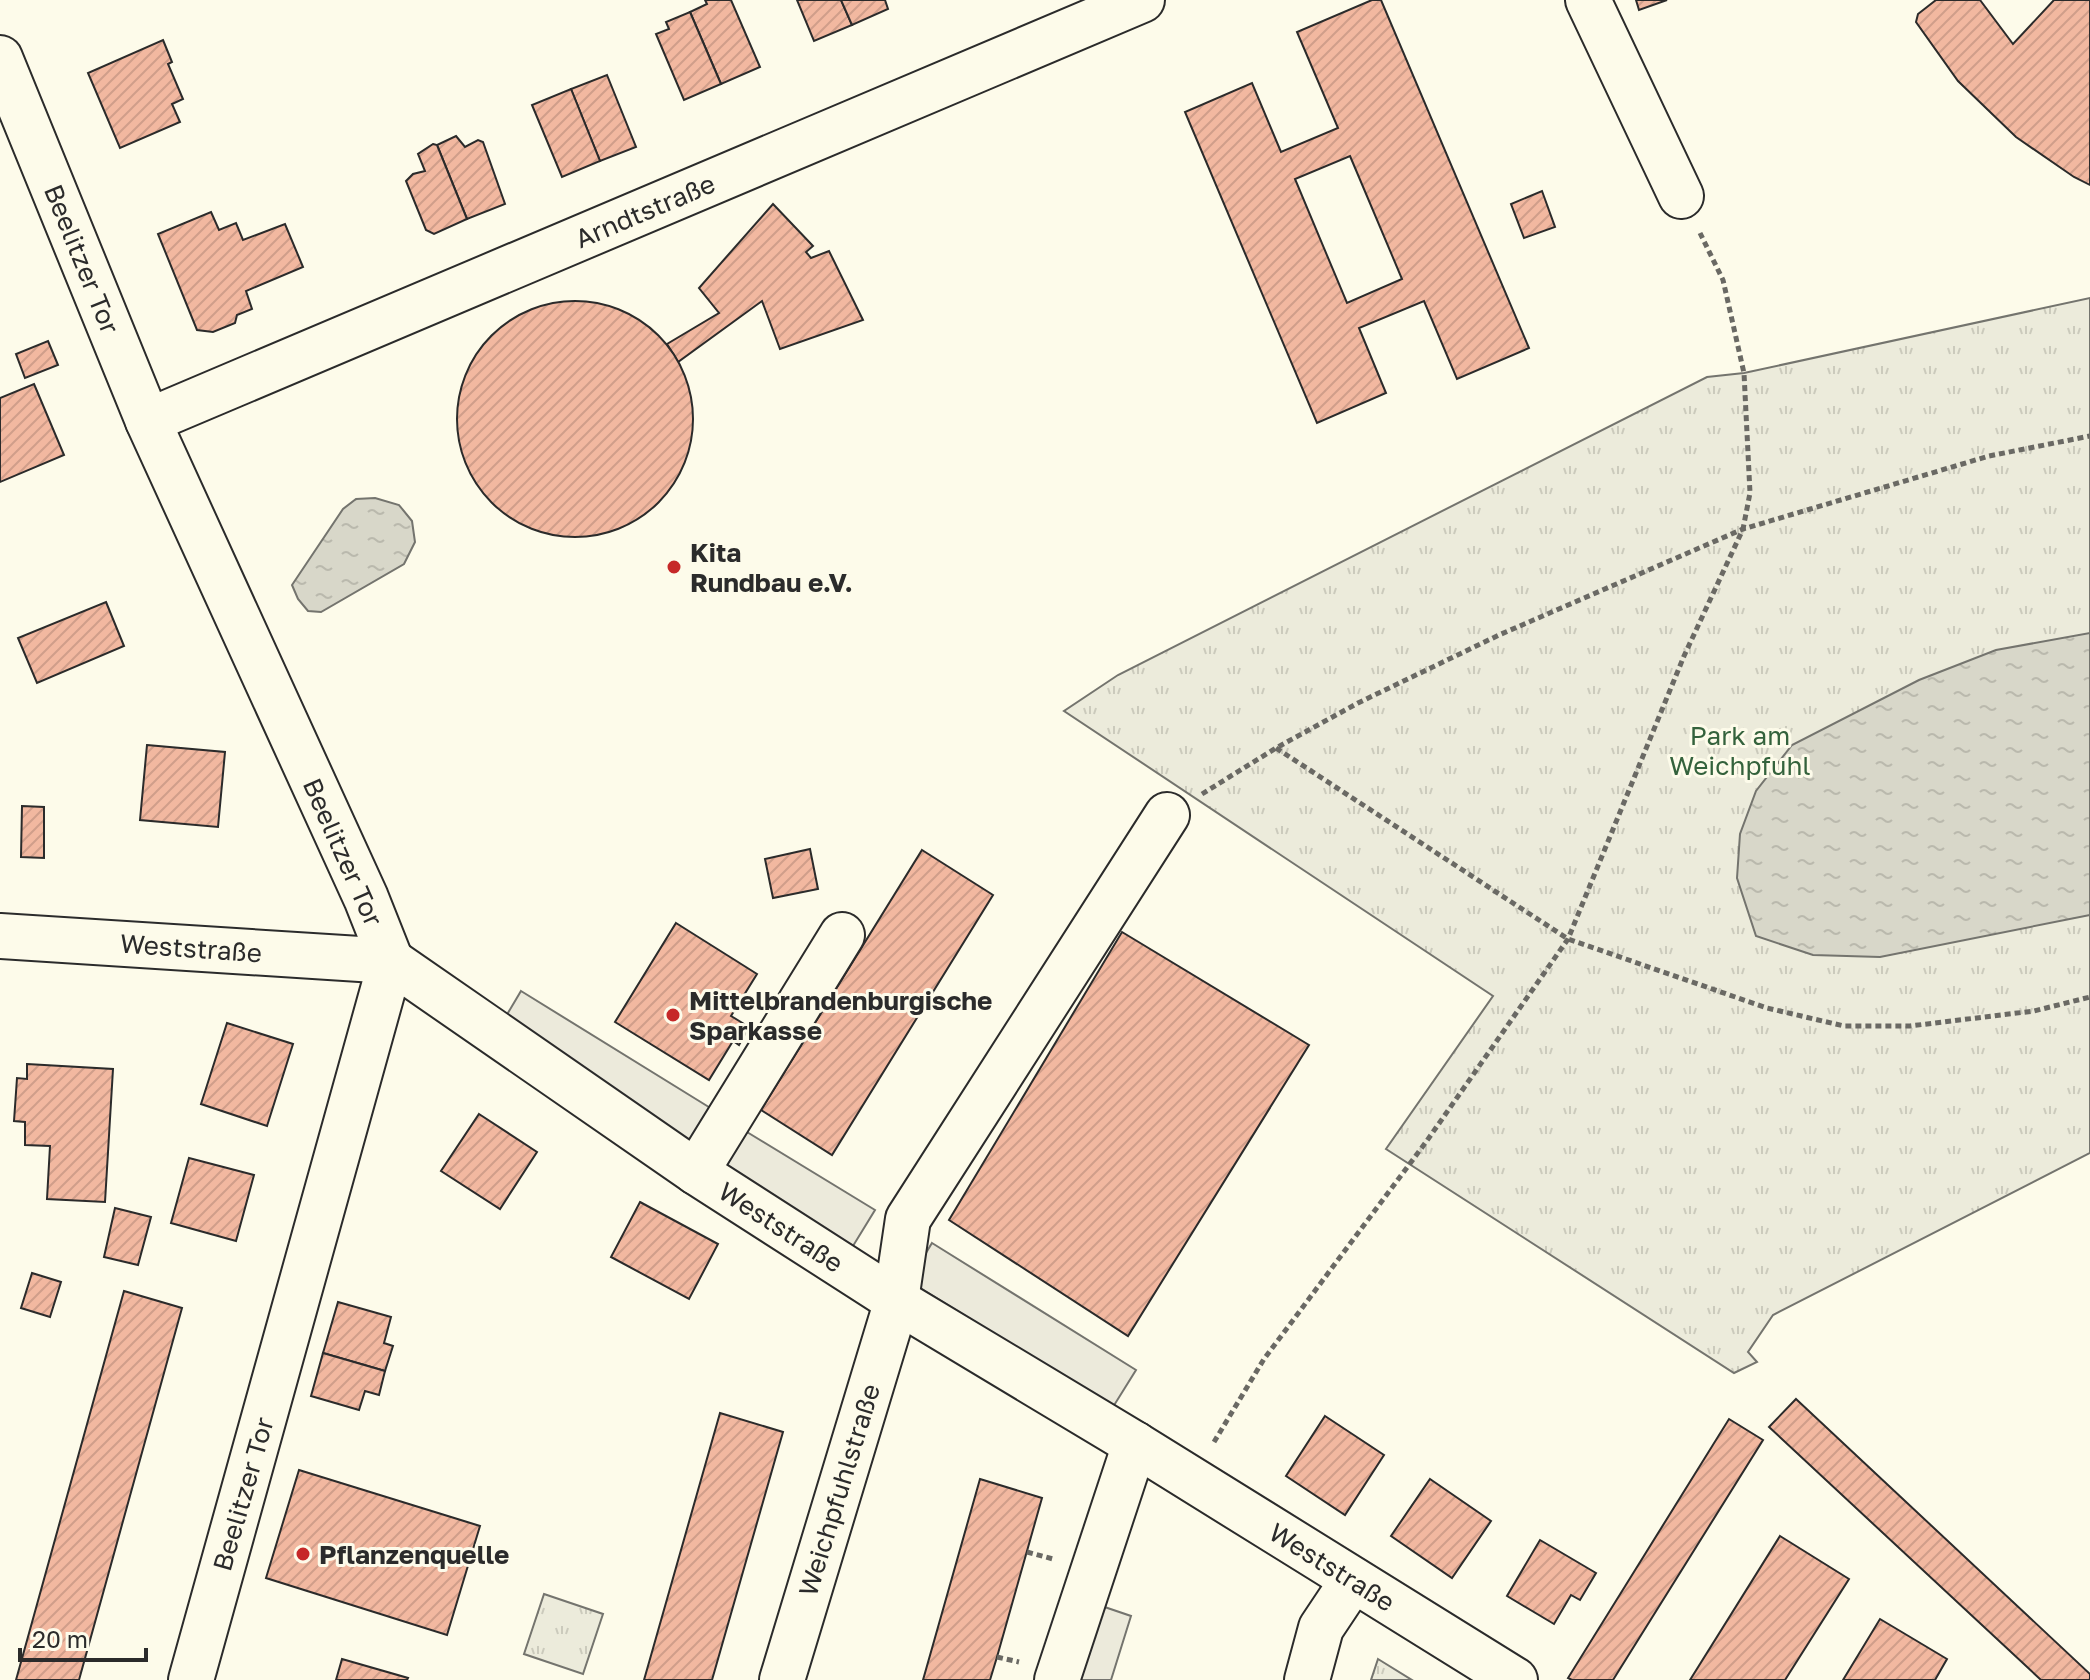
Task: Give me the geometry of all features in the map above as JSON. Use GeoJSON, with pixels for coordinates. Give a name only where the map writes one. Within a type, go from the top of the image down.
{"type":"FeatureCollection","features":[{"type":"Feature","properties":{"kind":"street","name":"Arndtstraße"},"geometry":{"type":"LineString","coordinates":[[148,421],[1142,0]]}},
{"type":"Feature","properties":{"kind":"street"},"geometry":{"type":"LineString","coordinates":[[1588,0],[1681,196]]}},
{"type":"Feature","properties":{"kind":"street","name":"Beelitzer Tor"},"geometry":{"type":"LineString","coordinates":[[0,58],[148,421],[366,898],[391,961],[191,1680]]}},
{"type":"Feature","properties":{"kind":"street","name":"Weichpfuhlstraße"},"geometry":{"type":"LineString","coordinates":[[782,1680],[897,1301],[908,1219],[1167,815]]}},
{"type":"Feature","properties":{"kind":"street"},"geometry":{"type":"LineString","coordinates":[[696,1172],[842,935]]}},
{"type":"Feature","properties":{"kind":"street","name":"Weststraße"},"geometry":{"type":"LineString","coordinates":[[0,936],[391,961],[696,1172],[897,1301],[1135,1444],[1515,1680]]}},
{"type":"Feature","properties":{"kind":"street"},"geometry":{"type":"LineString","coordinates":[[1057,1680],[1135,1444]]}},
{"type":"Feature","properties":{"kind":"street"},"geometry":{"type":"LineString","coordinates":[[1307,1680],[1321,1628],[1353,1580]]}},
{"type":"Feature","properties":{"kind":"path"},"geometry":{"type":"LineString","coordinates":[[1192,1480],[1264,1359],[1426,1142],[1568,939],[1684,656],[1743,529],[1750,493],[1744,373],[1723,280],[1681,196]]}},
{"type":"Feature","properties":{"kind":"path"},"geometry":{"type":"LineString","coordinates":[[1167,815],[1276,748],[1358,703],[1499,635],[1743,529],[1989,456],[2090,436]]}},
{"type":"Feature","properties":{"kind":"path"},"geometry":{"type":"LineString","coordinates":[[1276,748],[1568,939],[1767,1008],[1844,1026],[1910,1026],[2034,1011],[2090,997]]}},
{"type":"Feature","properties":{"kind":"green space","name":"Park am Weichpfuhl"},"geometry":{"type":"Polygon","coordinates":[[[2090,298],[2090,1153],[1773,1315],[1748,1352],[1757,1362],[1734,1373],[1386,1149],[1493,996],[1064,711],[1118,675],[1707,377],[1744,373],[2090,298]]]}},
{"type":"Feature","properties":{"kind":"green space"},"geometry":{"type":"Polygon","coordinates":[[[544,1594],[603,1614],[583,1674],[524,1654],[544,1594]]]}},
{"type":"Feature","properties":{"kind":"green space"},"geometry":{"type":"Polygon","coordinates":[[[1378,1659],[1412,1680],[1371,1680],[1378,1659]]]}},
{"type":"Feature","properties":{"kind":"shaded area"},"geometry":{"type":"Polygon","coordinates":[[[521,991],[712,1109],[690,1146],[499,1028],[521,991]]]}},
{"type":"Feature","properties":{"kind":"shaded area"},"geometry":{"type":"Polygon","coordinates":[[[742,1129],[875,1210],[853,1246],[720,1165],[742,1129]]]}},
{"type":"Feature","properties":{"kind":"shaded area"},"geometry":{"type":"Polygon","coordinates":[[[932,1243],[1136,1370],[1113,1407],[909,1281],[932,1243]]]}},
{"type":"Feature","properties":{"kind":"shaded area"},"geometry":{"type":"Polygon","coordinates":[[[1084,1600],[1131,1616],[1111,1680],[1057,1680],[1084,1600]]]}},
{"type":"Feature","properties":{"kind":"water"},"geometry":{"type":"Polygon","coordinates":[[[375,498],[399,505],[412,521],[415,542],[404,564],[321,612],[308,611],[292,585],[343,509],[356,499],[375,498]]]}},
{"type":"Feature","properties":{"kind":"water"},"geometry":{"type":"Polygon","coordinates":[[[2090,633],[2090,915],[1880,957],[1813,955],[1756,936],[1737,878],[1740,834],[1756,791],[1792,745],[1919,680],[1996,650],[2090,633]]]}},
{"type":"Feature","properties":{"kind":"building"},"geometry":{"type":"Polygon","coordinates":[[[705,0],[731,0],[760,67],[721,84],[690,12],[707,4],[705,0]]]}},
{"type":"Feature","properties":{"kind":"building"},"geometry":{"type":"Polygon","coordinates":[[[797,0],[841,0],[852,25],[814,41],[797,0]]]}},
{"type":"Feature","properties":{"kind":"building"},"geometry":{"type":"Polygon","coordinates":[[[841,0],[885,0],[888,9],[852,25],[841,0]]]}},
{"type":"Feature","properties":{"kind":"building"},"geometry":{"type":"Polygon","coordinates":[[[1372,0],[1381,0],[1529,348],[1457,379],[1424,301],[1359,328],[1386,393],[1317,423],[1185,112],[1252,83],[1281,152],[1338,128],[1297,32],[1372,0]],[[1350,156],[1295,179],[1347,303],[1402,279],[1350,156]]]}},
{"type":"Feature","properties":{"kind":"building"},"geometry":{"type":"Polygon","coordinates":[[[1636,0],[1667,0],[1639,10],[1636,0]]]}},
{"type":"Feature","properties":{"kind":"building"},"geometry":{"type":"Polygon","coordinates":[[[1936,0],[1980,0],[2013,44],[2054,0],[2090,0],[2090,185],[2016,137],[1958,81],[1916,22],[1918,14],[1936,0]]]}},
{"type":"Feature","properties":{"kind":"building"},"geometry":{"type":"Polygon","coordinates":[[[690,12],[721,84],[684,100],[656,34],[669,29],[666,22],[690,12]]]}},
{"type":"Feature","properties":{"kind":"building"},"geometry":{"type":"Polygon","coordinates":[[[163,40],[172,62],[168,64],[183,99],[172,104],[180,122],[120,148],[88,73],[163,40]]]}},
{"type":"Feature","properties":{"kind":"building"},"geometry":{"type":"Polygon","coordinates":[[[607,75],[636,147],[600,161],[571,89],[607,75]]]}},
{"type":"Feature","properties":{"kind":"building"},"geometry":{"type":"Polygon","coordinates":[[[571,89],[600,161],[562,177],[532,105],[571,89]]]}},
{"type":"Feature","properties":{"kind":"building"},"geometry":{"type":"Polygon","coordinates":[[[456,136],[465,147],[478,140],[483,142],[505,204],[467,219],[437,145],[456,136]]]}},
{"type":"Feature","properties":{"kind":"building"},"geometry":{"type":"Polygon","coordinates":[[[433,144],[437,145],[467,219],[434,234],[426,230],[406,181],[413,174],[425,171],[418,154],[433,144]]]}},
{"type":"Feature","properties":{"kind":"building"},"geometry":{"type":"Polygon","coordinates":[[[1542,191],[1555,227],[1524,238],[1511,204],[1542,191]]]}},
{"type":"Feature","properties":{"kind":"building"},"geometry":{"type":"Polygon","coordinates":[[[773,204],[813,246],[806,252],[811,258],[829,251],[863,320],[780,349],[762,301],[678,362],[667,344],[719,313],[699,288],[773,204]]]}},
{"type":"Feature","properties":{"kind":"building"},"geometry":{"type":"Polygon","coordinates":[[[211,212],[219,230],[236,223],[243,240],[285,224],[303,267],[246,291],[252,309],[237,315],[235,323],[213,332],[197,330],[158,234],[211,212]]]}},
{"type":"Feature","properties":{"kind":"building"},"geometry":{"type":"Polygon","coordinates":[[[575,301],[620,310],[658,336],[684,374],[693,419],[684,464],[658,502],[620,528],[575,537],[530,528],[492,502],[466,464],[457,419],[466,374],[492,336],[530,310],[575,301]]]}},
{"type":"Feature","properties":{"kind":"building"},"geometry":{"type":"Polygon","coordinates":[[[48,341],[58,365],[25,378],[16,354],[48,341]]]}},
{"type":"Feature","properties":{"kind":"building"},"geometry":{"type":"Polygon","coordinates":[[[34,384],[64,455],[0,482],[0,398],[34,384]]]}},
{"type":"Feature","properties":{"kind":"building"},"geometry":{"type":"Polygon","coordinates":[[[106,602],[124,646],[37,683],[18,638],[106,602]]]}},
{"type":"Feature","properties":{"kind":"building"},"geometry":{"type":"Polygon","coordinates":[[[147,745],[225,752],[218,827],[140,820],[147,745]]]}},
{"type":"Feature","properties":{"kind":"building"},"geometry":{"type":"Polygon","coordinates":[[[22,806],[44,807],[44,858],[21,857],[22,806]]]}},
{"type":"Feature","properties":{"kind":"building"},"geometry":{"type":"Polygon","coordinates":[[[810,849],[818,889],[773,898],[765,859],[810,849]]]}},
{"type":"Feature","properties":{"kind":"building"},"geometry":{"type":"Polygon","coordinates":[[[922,850],[993,895],[832,1155],[761,1110],[922,850]]]}},
{"type":"Feature","properties":{"kind":"building"},"geometry":{"type":"Polygon","coordinates":[[[676,923],[757,974],[731,1016],[749,1027],[739,1045],[733,1041],[709,1080],[615,1022],[676,923]]]}},
{"type":"Feature","properties":{"kind":"building"},"geometry":{"type":"Polygon","coordinates":[[[1122,932],[1309,1045],[1128,1336],[949,1220],[1122,932]]]}},
{"type":"Feature","properties":{"kind":"building"},"geometry":{"type":"Polygon","coordinates":[[[227,1023],[293,1044],[267,1126],[201,1104],[227,1023]]]}},
{"type":"Feature","properties":{"kind":"building"},"geometry":{"type":"Polygon","coordinates":[[[27,1064],[113,1069],[105,1202],[47,1199],[50,1146],[25,1145],[25,1122],[14,1121],[17,1078],[27,1079],[27,1064]]]}},
{"type":"Feature","properties":{"kind":"building"},"geometry":{"type":"Polygon","coordinates":[[[479,1114],[537,1152],[500,1209],[441,1171],[479,1114]]]}},
{"type":"Feature","properties":{"kind":"building"},"geometry":{"type":"Polygon","coordinates":[[[189,1158],[254,1175],[236,1241],[171,1223],[189,1158]]]}},
{"type":"Feature","properties":{"kind":"building"},"geometry":{"type":"Polygon","coordinates":[[[640,1202],[718,1244],[689,1299],[611,1257],[640,1202]]]}},
{"type":"Feature","properties":{"kind":"building"},"geometry":{"type":"Polygon","coordinates":[[[115,1208],[151,1217],[138,1265],[104,1257],[115,1208]]]}},
{"type":"Feature","properties":{"kind":"building"},"geometry":{"type":"Polygon","coordinates":[[[32,1273],[61,1282],[50,1317],[21,1308],[32,1273]]]}},
{"type":"Feature","properties":{"kind":"building"},"geometry":{"type":"Polygon","coordinates":[[[124,1291],[182,1308],[79,1680],[16,1680],[124,1291]]]}},
{"type":"Feature","properties":{"kind":"building"},"geometry":{"type":"Polygon","coordinates":[[[338,1302],[391,1317],[384,1343],[393,1346],[385,1371],[323,1353],[338,1302]]]}},
{"type":"Feature","properties":{"kind":"building"},"geometry":{"type":"Polygon","coordinates":[[[323,1353],[385,1371],[379,1395],[365,1391],[359,1410],[311,1396],[323,1353]]]}},
{"type":"Feature","properties":{"kind":"building"},"geometry":{"type":"Polygon","coordinates":[[[1796,1399],[2090,1674],[2090,1680],[2041,1680],[1769,1427],[1796,1399]]]}},
{"type":"Feature","properties":{"kind":"building"},"geometry":{"type":"Polygon","coordinates":[[[720,1413],[783,1432],[712,1680],[644,1680],[720,1413]]]}},
{"type":"Feature","properties":{"kind":"building"},"geometry":{"type":"Polygon","coordinates":[[[1325,1416],[1384,1455],[1345,1515],[1286,1476],[1325,1416]]]}},
{"type":"Feature","properties":{"kind":"building"},"geometry":{"type":"Polygon","coordinates":[[[1729,1419],[1763,1440],[1613,1680],[1568,1678],[1729,1419]]]}},
{"type":"Feature","properties":{"kind":"building"},"geometry":{"type":"Polygon","coordinates":[[[299,1470],[480,1526],[447,1635],[266,1578],[299,1470]]]}},
{"type":"Feature","properties":{"kind":"building"},"geometry":{"type":"Polygon","coordinates":[[[980,1479],[1042,1498],[997,1657],[990,1680],[923,1680],[980,1479]]]}},
{"type":"Feature","properties":{"kind":"building"},"geometry":{"type":"Polygon","coordinates":[[[1430,1479],[1491,1521],[1452,1578],[1391,1536],[1430,1479]]]}},
{"type":"Feature","properties":{"kind":"building"},"geometry":{"type":"Polygon","coordinates":[[[1780,1536],[1849,1579],[1785,1680],[1690,1680],[1780,1536]]]}},
{"type":"Feature","properties":{"kind":"building"},"geometry":{"type":"Polygon","coordinates":[[[1540,1540],[1596,1573],[1580,1600],[1571,1595],[1554,1624],[1507,1596],[1540,1540]]]}},
{"type":"Feature","properties":{"kind":"building"},"geometry":{"type":"Polygon","coordinates":[[[1880,1619],[1947,1659],[1935,1680],[1843,1680],[1880,1619]]]}},
{"type":"Feature","properties":{"kind":"building"},"geometry":{"type":"Polygon","coordinates":[[[342,1659],[408,1678],[336,1680],[342,1659]]]}},
{"type":"Feature","properties":{"kind":"place","name":"Kita Rundbau e.V."},"geometry":{"type":"Point","coordinates":[674,567]}},
{"type":"Feature","properties":{"kind":"place","name":"Mittelbrandenburgische Sparkasse"},"geometry":{"type":"Point","coordinates":[673,1015]}},
{"type":"Feature","properties":{"kind":"place","name":"Pflanzenquelle"},"geometry":{"type":"Point","coordinates":[303,1554]}}]}
